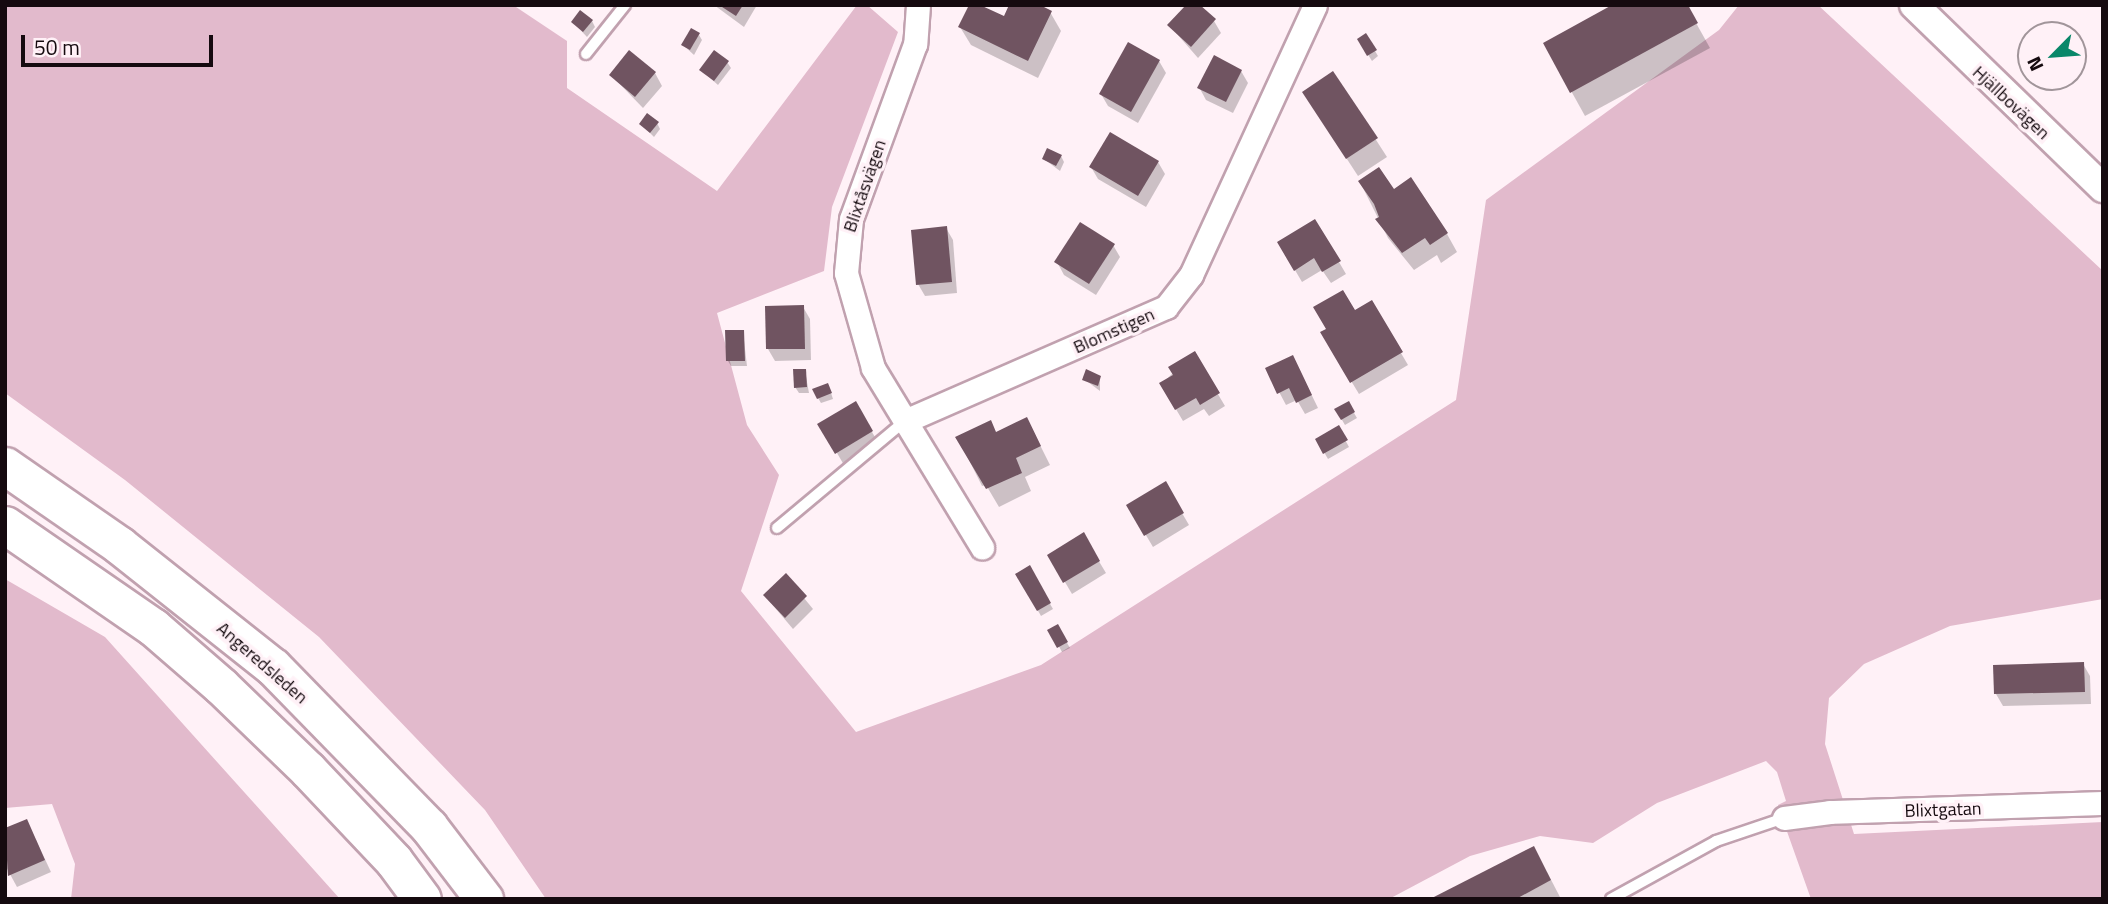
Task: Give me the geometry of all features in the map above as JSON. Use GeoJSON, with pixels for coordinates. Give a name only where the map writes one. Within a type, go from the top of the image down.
{"type":"FeatureCollection","features":[{"type":"Feature","properties":{"kind":"highway","name":"Angeredsleden"},"geometry":{"type":"LineString","coordinates":[[5,466],[119,545],[273,667],[429,827],[484,899]]}},
{"type":"Feature","properties":{"kind":"highway"},"geometry":{"type":"LineString","coordinates":[[5,525],[153,627],[221,686],[327,790],[394,861],[422,899]]}},
{"type":"Feature","properties":{"kind":"street","name":"Blixtåsvägen"},"geometry":{"type":"LineString","coordinates":[[918,5],[915,44],[852,219],[846,248],[852,308],[870,361],[982,547]]}},
{"type":"Feature","properties":{"kind":"street","name":"Blomstigen"},"geometry":{"type":"LineString","coordinates":[[905,421],[1166,307],[1191,275],[1315,5]]}},
{"type":"Feature","properties":{"kind":"street","name":"Hjällbovägen"},"geometry":{"type":"LineString","coordinates":[[1914,9],[2103,188]]}},
{"type":"Feature","properties":{"kind":"street","name":"Blixtgatan"},"geometry":{"type":"LineString","coordinates":[[1784,818],[1830,812],[2103,803]]}},
{"type":"Feature","properties":{"kind":"lane"},"geometry":{"type":"LineString","coordinates":[[586,54],[625,5]]}},
{"type":"Feature","properties":{"kind":"lane","name":"Blomstigen"},"geometry":{"type":"LineString","coordinates":[[777,528],[905,421]]}},
{"type":"Feature","properties":{"kind":"lane"},"geometry":{"type":"LineString","coordinates":[[1611,899],[1716,841],[1784,818]]}},
{"type":"Feature","properties":{"kind":"shaded area"},"geometry":{"type":"Polygon","coordinates":[[[5,5],[513,5],[567,41],[567,88],[717,191],[857,5],[867,5],[898,32],[832,207],[824,271],[717,313],[747,425],[779,475],[741,591],[856,732],[1041,665],[1456,400],[1486,200],[1719,30],[1739,5],[1818,5],[2103,271],[2103,599],[1950,626],[1864,664],[1829,698],[1825,744],[1854,834],[2103,822],[2103,899],[1811,899],[1779,809],[1778,805],[1786,801],[1777,772],[1766,761],[1657,803],[1593,843],[1540,836],[1470,856],[1389,899],[546,899],[485,810],[319,637],[125,480],[5,393],[5,5]]]}},
{"type":"Feature","properties":{"kind":"shaded area"},"geometry":{"type":"Polygon","coordinates":[[[5,579],[105,637],[340,899],[71,899],[75,864],[52,804],[5,808],[5,579]]]}},
{"type":"Feature","properties":{"kind":"building"},"geometry":{"type":"Polygon","coordinates":[[[719,5],[743,5],[736,16],[719,5]]]}},
{"type":"Feature","properties":{"kind":"building"},"geometry":{"type":"Polygon","coordinates":[[[969,5],[980,5],[1004,16],[1009,5],[1040,5],[1052,11],[1028,61],[958,27],[969,5]]]}},
{"type":"Feature","properties":{"kind":"building"},"geometry":{"type":"Polygon","coordinates":[[[1186,5],[1200,5],[1216,19],[1191,47],[1167,25],[1186,5]]]}},
{"type":"Feature","properties":{"kind":"building"},"geometry":{"type":"Polygon","coordinates":[[[1612,5],[1688,5],[1698,23],[1570,93],[1543,43],[1612,5]]]}},
{"type":"Feature","properties":{"kind":"building"},"geometry":{"type":"Polygon","coordinates":[[[580,10],[593,20],[583,32],[571,22],[580,10]]]}},
{"type":"Feature","properties":{"kind":"building"},"geometry":{"type":"Polygon","coordinates":[[[691,28],[700,33],[690,50],[681,45],[691,28]]]}},
{"type":"Feature","properties":{"kind":"building"},"geometry":{"type":"Polygon","coordinates":[[[1366,33],[1377,50],[1367,56],[1357,39],[1366,33]]]}},
{"type":"Feature","properties":{"kind":"building"},"geometry":{"type":"Polygon","coordinates":[[[1128,42],[1160,60],[1131,112],[1099,94],[1128,42]]]}},
{"type":"Feature","properties":{"kind":"building"},"geometry":{"type":"Polygon","coordinates":[[[629,50],[656,72],[635,97],[609,75],[629,50]]]}},
{"type":"Feature","properties":{"kind":"building"},"geometry":{"type":"Polygon","coordinates":[[[714,50],[729,61],[714,81],[699,70],[714,50]]]}},
{"type":"Feature","properties":{"kind":"building"},"geometry":{"type":"Polygon","coordinates":[[[1214,55],[1242,70],[1226,102],[1197,88],[1214,55]]]}},
{"type":"Feature","properties":{"kind":"building"},"geometry":{"type":"Polygon","coordinates":[[[1333,71],[1378,138],[1346,159],[1302,92],[1333,71]]]}},
{"type":"Feature","properties":{"kind":"building"},"geometry":{"type":"Polygon","coordinates":[[[647,113],[659,122],[650,133],[639,124],[647,113]]]}},
{"type":"Feature","properties":{"kind":"building"},"geometry":{"type":"Polygon","coordinates":[[[1110,132],[1159,161],[1138,196],[1089,167],[1110,132]]]}},
{"type":"Feature","properties":{"kind":"building"},"geometry":{"type":"Polygon","coordinates":[[[1047,148],[1062,155],[1056,166],[1042,159],[1047,148]]]}},
{"type":"Feature","properties":{"kind":"building"},"geometry":{"type":"Polygon","coordinates":[[[1379,167],[1394,189],[1411,177],[1448,233],[1430,245],[1425,238],[1402,253],[1375,219],[1379,217],[1374,204],[1358,181],[1379,167]]]}},
{"type":"Feature","properties":{"kind":"building"},"geometry":{"type":"Polygon","coordinates":[[[1315,219],[1341,261],[1322,272],[1314,258],[1294,271],[1277,242],[1315,219]]]}},
{"type":"Feature","properties":{"kind":"building"},"geometry":{"type":"Polygon","coordinates":[[[1080,222],[1115,244],[1089,284],[1054,262],[1080,222]]]}},
{"type":"Feature","properties":{"kind":"building"},"geometry":{"type":"Polygon","coordinates":[[[947,226],[952,282],[916,285],[911,230],[947,226]]]}},
{"type":"Feature","properties":{"kind":"building"},"geometry":{"type":"Polygon","coordinates":[[[1343,290],[1355,310],[1372,300],[1403,352],[1350,383],[1320,332],[1326,329],[1313,307],[1343,290]]]}},
{"type":"Feature","properties":{"kind":"building"},"geometry":{"type":"Polygon","coordinates":[[[804,305],[805,349],[766,349],[765,306],[804,305]]]}},
{"type":"Feature","properties":{"kind":"building"},"geometry":{"type":"Polygon","coordinates":[[[725,330],[744,330],[745,361],[726,361],[725,330]]]}},
{"type":"Feature","properties":{"kind":"building"},"geometry":{"type":"Polygon","coordinates":[[[1195,351],[1220,393],[1200,405],[1196,398],[1175,410],[1159,383],[1173,375],[1168,367],[1195,351]]]}},
{"type":"Feature","properties":{"kind":"building"},"geometry":{"type":"Polygon","coordinates":[[[1293,355],[1312,395],[1296,403],[1289,388],[1277,394],[1265,368],[1293,355]]]}},
{"type":"Feature","properties":{"kind":"building"},"geometry":{"type":"Polygon","coordinates":[[[793,369],[806,369],[807,387],[794,388],[793,369]]]}},
{"type":"Feature","properties":{"kind":"building"},"geometry":{"type":"Polygon","coordinates":[[[1086,369],[1101,376],[1098,386],[1082,380],[1086,369]]]}},
{"type":"Feature","properties":{"kind":"building"},"geometry":{"type":"Polygon","coordinates":[[[828,383],[832,393],[817,399],[812,389],[828,383]]]}},
{"type":"Feature","properties":{"kind":"building"},"geometry":{"type":"Polygon","coordinates":[[[856,401],[873,431],[835,454],[817,424],[856,401]]]}},
{"type":"Feature","properties":{"kind":"building"},"geometry":{"type":"Polygon","coordinates":[[[1349,401],[1355,412],[1341,420],[1334,409],[1349,401]]]}},
{"type":"Feature","properties":{"kind":"building"},"geometry":{"type":"Polygon","coordinates":[[[1027,417],[1041,446],[1016,458],[1022,473],[986,489],[955,437],[991,420],[996,432],[1027,417]]]}},
{"type":"Feature","properties":{"kind":"building"},"geometry":{"type":"Polygon","coordinates":[[[1339,425],[1348,440],[1323,454],[1315,439],[1339,425]]]}},
{"type":"Feature","properties":{"kind":"building"},"geometry":{"type":"Polygon","coordinates":[[[1166,481],[1184,513],[1144,536],[1126,505],[1166,481]]]}},
{"type":"Feature","properties":{"kind":"building"},"geometry":{"type":"Polygon","coordinates":[[[1084,532],[1100,561],[1063,583],[1047,555],[1084,532]]]}},
{"type":"Feature","properties":{"kind":"building"},"geometry":{"type":"Polygon","coordinates":[[[1030,565],[1051,603],[1037,611],[1015,574],[1030,565]]]}},
{"type":"Feature","properties":{"kind":"building"},"geometry":{"type":"Polygon","coordinates":[[[786,573],[807,596],[785,618],[763,595],[786,573]]]}},
{"type":"Feature","properties":{"kind":"building"},"geometry":{"type":"Polygon","coordinates":[[[1058,624],[1068,642],[1057,648],[1047,630],[1058,624]]]}},
{"type":"Feature","properties":{"kind":"building"},"geometry":{"type":"Polygon","coordinates":[[[2084,662],[2085,692],[1994,694],[1993,665],[2084,662]]]}},
{"type":"Feature","properties":{"kind":"building"},"geometry":{"type":"Polygon","coordinates":[[[27,819],[45,860],[8,876],[5,828],[27,819]]]}},
{"type":"Feature","properties":{"kind":"building"},"geometry":{"type":"Polygon","coordinates":[[[1534,846],[1551,880],[1516,899],[1430,899],[1534,846]]]}}]}
